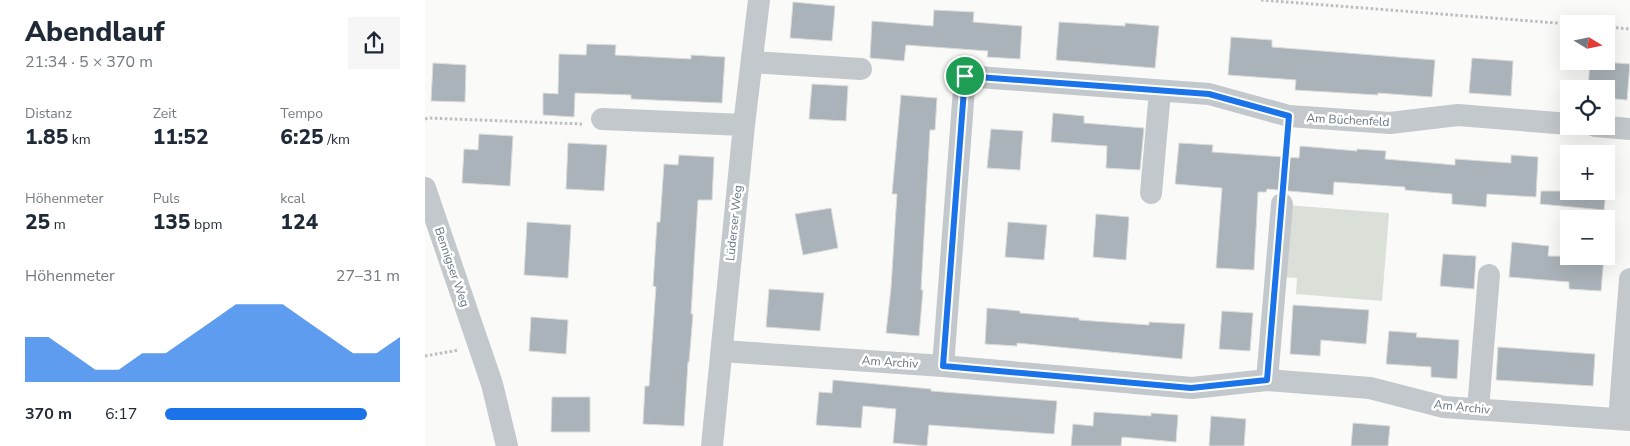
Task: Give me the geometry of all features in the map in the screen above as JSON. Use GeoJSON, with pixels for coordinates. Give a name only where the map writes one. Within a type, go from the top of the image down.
{"type":"FeatureCollection","features":[{"type":"Feature","properties":{"kind":"street","name":"Lüderser Weg"},"geometry":{"type":"LineString","coordinates":[[712,446],[744,125],[759,0]]}},
{"type":"Feature","properties":{"kind":"street"},"geometry":{"type":"LineString","coordinates":[[751,62],[861,69]]}},
{"type":"Feature","properties":{"kind":"street","name":"Am Büchenfeld"},"geometry":{"type":"LineString","coordinates":[[943,366],[965,76],[1209,94],[1289,116],[1390,123],[1458,115],[1560,123]]}},
{"type":"Feature","properties":{"kind":"street"},"geometry":{"type":"LineString","coordinates":[[1151,193],[1160,91]]}},
{"type":"Feature","properties":{"kind":"street"},"geometry":{"type":"LineString","coordinates":[[602,119],[744,125]]}},
{"type":"Feature","properties":{"kind":"street"},"geometry":{"type":"LineString","coordinates":[[1615,128],[1630,129]]}},
{"type":"Feature","properties":{"kind":"street","name":"Bennigser Weg"},"geometry":{"type":"LineString","coordinates":[[425,188],[492,384],[507,446]]}},
{"type":"Feature","properties":{"kind":"street"},"geometry":{"type":"LineString","coordinates":[[1267,380],[1282,204]]}},
{"type":"Feature","properties":{"kind":"street"},"geometry":{"type":"LineString","coordinates":[[1477,409],[1489,275]]}},
{"type":"Feature","properties":{"kind":"street"},"geometry":{"type":"LineString","coordinates":[[1624,419],[1630,279]]}},
{"type":"Feature","properties":{"kind":"street","name":"Am Archiv"},"geometry":{"type":"LineString","coordinates":[[722,350],[943,366],[1191,388],[1267,380],[1370,388],[1443,407],[1624,419]]}},
{"type":"Feature","properties":{"kind":"path"},"geometry":{"type":"LineString","coordinates":[[1261,0],[1560,23]]}},
{"type":"Feature","properties":{"kind":"path"},"geometry":{"type":"LineString","coordinates":[[1615,28],[1630,29]]}},
{"type":"Feature","properties":{"kind":"path"},"geometry":{"type":"LineString","coordinates":[[1282,204],[1289,116]]}},
{"type":"Feature","properties":{"kind":"path"},"geometry":{"type":"LineString","coordinates":[[425,119],[585,124],[602,119]]}},
{"type":"Feature","properties":{"kind":"path"},"geometry":{"type":"LineString","coordinates":[[425,356],[479,346]]}},
{"type":"Feature","properties":{"kind":"shaded area"},"geometry":{"type":"Polygon","coordinates":[[[1286,205],[1389,213],[1382,301],[1296,294],[1297,278],[1281,277],[1286,205]]]}},
{"type":"Feature","properties":{"kind":"building"},"geometry":{"type":"Polygon","coordinates":[[[793,2],[835,6],[832,41],[790,38],[793,2]]]}},
{"type":"Feature","properties":{"kind":"building"},"geometry":{"type":"Polygon","coordinates":[[[934,10],[974,12],[973,22],[1022,26],[1020,59],[987,57],[988,51],[906,45],[904,61],[870,58],[872,21],[933,26],[934,10]]]}},
{"type":"Feature","properties":{"kind":"building"},"geometry":{"type":"Polygon","coordinates":[[[1059,22],[1125,26],[1125,23],[1159,26],[1155,68],[1056,60],[1059,22]]]}},
{"type":"Feature","properties":{"kind":"building"},"geometry":{"type":"Polygon","coordinates":[[[1231,37],[1272,40],[1272,47],[1435,60],[1432,97],[1295,90],[1296,80],[1228,75],[1231,37]]]}},
{"type":"Feature","properties":{"kind":"building"},"geometry":{"type":"Polygon","coordinates":[[[587,44],[616,45],[615,55],[691,59],[691,55],[725,57],[722,103],[631,99],[631,95],[575,93],[574,117],[543,115],[543,93],[558,94],[559,54],[586,55],[587,44]]]}},
{"type":"Feature","properties":{"kind":"building"},"geometry":{"type":"Polygon","coordinates":[[[1472,58],[1513,61],[1511,96],[1469,93],[1472,58]]]}},
{"type":"Feature","properties":{"kind":"building"},"geometry":{"type":"Polygon","coordinates":[[[433,63],[466,65],[465,102],[431,101],[433,63]]]}},
{"type":"Feature","properties":{"kind":"building"},"geometry":{"type":"Polygon","coordinates":[[[1615,63],[1630,64],[1627,100],[1615,99],[1615,80],[1589,80],[1589,70],[1615,70],[1615,63]]]}},
{"type":"Feature","properties":{"kind":"building"},"geometry":{"type":"Polygon","coordinates":[[[812,84],[848,86],[846,121],[809,119],[812,84]]]}},
{"type":"Feature","properties":{"kind":"building"},"geometry":{"type":"Polygon","coordinates":[[[901,95],[937,98],[935,130],[930,130],[921,290],[923,290],[919,336],[886,333],[897,194],[892,194],[901,95]]]}},
{"type":"Feature","properties":{"kind":"building"},"geometry":{"type":"Polygon","coordinates":[[[1053,113],[1084,116],[1084,123],[1144,128],[1140,170],[1106,168],[1107,146],[1051,142],[1053,113]]]}},
{"type":"Feature","properties":{"kind":"building"},"geometry":{"type":"Polygon","coordinates":[[[991,129],[1023,131],[1020,170],[987,168],[991,129]]]}},
{"type":"Feature","properties":{"kind":"building"},"geometry":{"type":"Polygon","coordinates":[[[479,134],[513,136],[510,186],[462,183],[464,149],[478,150],[479,134]]]}},
{"type":"Feature","properties":{"kind":"building"},"geometry":{"type":"Polygon","coordinates":[[[568,143],[607,145],[604,191],[566,189],[568,143]]]}},
{"type":"Feature","properties":{"kind":"building"},"geometry":{"type":"Polygon","coordinates":[[[1179,143],[1213,145],[1212,152],[1299,158],[1300,146],[1357,151],[1357,149],[1386,151],[1385,159],[1455,165],[1455,159],[1511,163],[1511,155],[1538,157],[1536,197],[1487,194],[1486,207],[1452,204],[1452,194],[1405,190],[1405,187],[1334,182],[1333,195],[1267,189],[1266,192],[1258,192],[1254,270],[1216,268],[1222,188],[1175,184],[1179,143]]]}},
{"type":"Feature","properties":{"kind":"building"},"geometry":{"type":"Polygon","coordinates":[[[679,155],[714,157],[712,200],[698,200],[691,314],[693,314],[684,426],[643,424],[645,386],[649,386],[656,287],[653,286],[657,222],[660,222],[664,164],[678,165],[679,155]]]}},
{"type":"Feature","properties":{"kind":"building"},"geometry":{"type":"Polygon","coordinates":[[[1541,191],[1560,191],[1560,200],[1605,200],[1604,210],[1540,204],[1541,191]]]}},
{"type":"Feature","properties":{"kind":"building"},"geometry":{"type":"Polygon","coordinates":[[[831,208],[838,248],[803,255],[795,214],[831,208]]]}},
{"type":"Feature","properties":{"kind":"building"},"geometry":{"type":"Polygon","coordinates":[[[1096,214],[1129,217],[1126,260],[1093,257],[1096,214]]]}},
{"type":"Feature","properties":{"kind":"building"},"geometry":{"type":"Polygon","coordinates":[[[527,222],[571,225],[568,278],[524,275],[527,222]]]}},
{"type":"Feature","properties":{"kind":"building"},"geometry":{"type":"Polygon","coordinates":[[[1008,222],[1047,225],[1044,260],[1005,257],[1008,222]]]}},
{"type":"Feature","properties":{"kind":"building"},"geometry":{"type":"Polygon","coordinates":[[[1512,242],[1549,246],[1548,256],[1560,256],[1560,265],[1603,265],[1601,291],[1569,289],[1569,282],[1509,277],[1512,242]]]}},
{"type":"Feature","properties":{"kind":"building"},"geometry":{"type":"Polygon","coordinates":[[[1443,254],[1476,256],[1474,289],[1440,286],[1443,254]]]}},
{"type":"Feature","properties":{"kind":"building"},"geometry":{"type":"Polygon","coordinates":[[[769,289],[824,293],[820,331],[766,327],[769,289]]]}},
{"type":"Feature","properties":{"kind":"building"},"geometry":{"type":"Polygon","coordinates":[[[1293,305],[1369,310],[1366,344],[1321,340],[1320,356],[1290,354],[1293,305]]]}},
{"type":"Feature","properties":{"kind":"building"},"geometry":{"type":"Polygon","coordinates":[[[987,308],[1079,318],[1079,320],[1149,325],[1149,322],[1185,324],[1182,359],[1017,343],[1017,346],[985,344],[987,308]]]}},
{"type":"Feature","properties":{"kind":"building"},"geometry":{"type":"Polygon","coordinates":[[[1222,311],[1253,313],[1250,351],[1219,349],[1222,311]]]}},
{"type":"Feature","properties":{"kind":"building"},"geometry":{"type":"Polygon","coordinates":[[[531,317],[568,320],[566,354],[529,351],[531,317]]]}},
{"type":"Feature","properties":{"kind":"building"},"geometry":{"type":"Polygon","coordinates":[[[1389,331],[1417,333],[1416,337],[1459,340],[1457,379],[1431,377],[1431,367],[1386,364],[1389,331]]]}},
{"type":"Feature","properties":{"kind":"building"},"geometry":{"type":"Polygon","coordinates":[[[1498,347],[1595,354],[1593,386],[1496,380],[1498,347]]]}},
{"type":"Feature","properties":{"kind":"building"},"geometry":{"type":"Polygon","coordinates":[[[833,380],[931,389],[931,391],[1057,401],[1054,434],[929,425],[927,446],[893,443],[896,409],[863,406],[861,428],[816,425],[819,392],[832,393],[833,380]]]}},
{"type":"Feature","properties":{"kind":"building"},"geometry":{"type":"Polygon","coordinates":[[[552,397],[590,397],[590,432],[551,432],[552,397]]]}},
{"type":"Feature","properties":{"kind":"building"},"geometry":{"type":"Polygon","coordinates":[[[1094,412],[1151,416],[1151,413],[1178,415],[1176,442],[1122,437],[1121,446],[1071,446],[1073,424],[1093,426],[1094,412]]]}},
{"type":"Feature","properties":{"kind":"building"},"geometry":{"type":"Polygon","coordinates":[[[1211,416],[1246,419],[1244,446],[1209,446],[1211,416]]]}},
{"type":"Feature","properties":{"kind":"building"},"geometry":{"type":"Polygon","coordinates":[[[1353,423],[1390,426],[1388,446],[1351,446],[1353,423]]]}},
{"type":"Feature","properties":{"kind":"route"},"geometry":{"type":"LineString","coordinates":[[965,76],[1209,94],[1289,116],[1267,380],[1191,388],[943,366],[965,76]]}}]}
